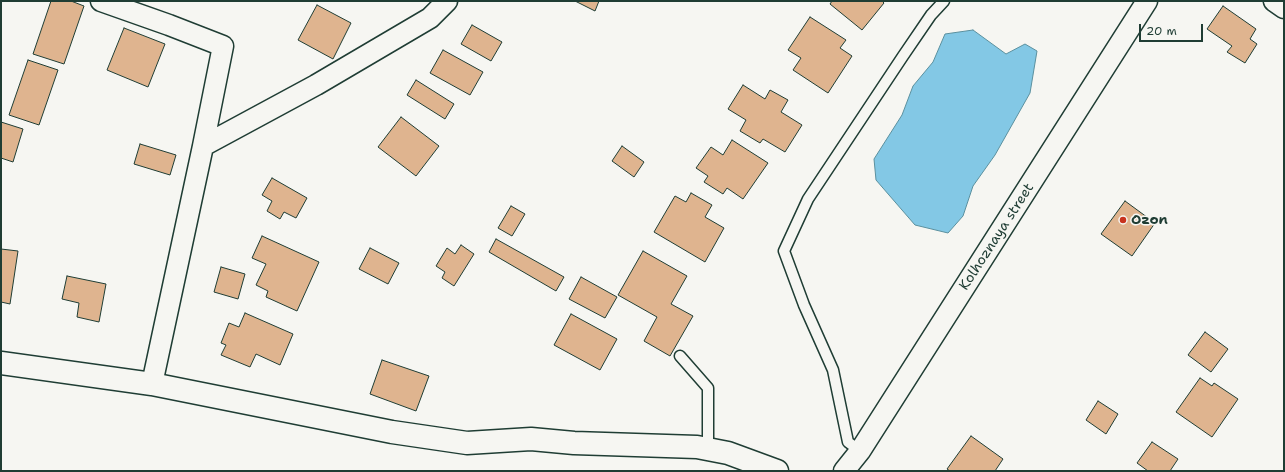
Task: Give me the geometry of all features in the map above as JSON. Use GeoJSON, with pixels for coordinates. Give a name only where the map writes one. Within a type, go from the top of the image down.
{"type":"FeatureCollection","features":[{"type":"Feature","properties":{"kind":"street"},"geometry":{"type":"LineString","coordinates":[[102,1],[223,46],[203,146],[154,368],[152,384]]}},
{"type":"Feature","properties":{"kind":"street"},"geometry":{"type":"LineString","coordinates":[[203,146],[316,85],[430,18],[446,1]]}},
{"type":"Feature","properties":{"kind":"street","name":"Kolhoznaya street"},"geometry":{"type":"LineString","coordinates":[[844,471],[860,451],[1147,1]]}},
{"type":"Feature","properties":{"kind":"street"},"geometry":{"type":"LineString","coordinates":[[1274,1],[1284,8]]}},
{"type":"Feature","properties":{"kind":"street"},"geometry":{"type":"LineString","coordinates":[[1,363],[152,384],[392,432],[467,443],[531,439],[574,443],[697,447],[728,453],[777,471]]}},
{"type":"Feature","properties":{"kind":"lane"},"geometry":{"type":"LineString","coordinates":[[860,451],[848,442],[833,370],[804,305],[784,251],[808,199],[902,56],[931,15],[944,1]]}},
{"type":"Feature","properties":{"kind":"lane"},"geometry":{"type":"LineString","coordinates":[[680,356],[708,388],[708,449]]}},
{"type":"Feature","properties":{"kind":"water"},"geometry":{"type":"Polygon","coordinates":[[[973,30],[1006,54],[1025,44],[1037,51],[1030,93],[995,155],[973,186],[963,216],[948,233],[915,225],[876,180],[874,159],[902,115],[913,86],[933,62],[945,34],[973,30]]]}},
{"type":"Feature","properties":{"kind":"building"},"geometry":{"type":"Polygon","coordinates":[[[51,1],[71,1],[84,6],[64,64],[33,54],[51,1]]]}},
{"type":"Feature","properties":{"kind":"building"},"geometry":{"type":"Polygon","coordinates":[[[575,1],[599,1],[595,11],[575,1]]]}},
{"type":"Feature","properties":{"kind":"building"},"geometry":{"type":"Polygon","coordinates":[[[832,1],[882,1],[884,3],[862,30],[830,4],[832,1]]]}},
{"type":"Feature","properties":{"kind":"building"},"geometry":{"type":"Polygon","coordinates":[[[317,5],[351,23],[333,59],[298,40],[317,5]]]}},
{"type":"Feature","properties":{"kind":"building"},"geometry":{"type":"Polygon","coordinates":[[[1223,6],[1256,29],[1250,39],[1257,44],[1245,63],[1227,52],[1232,46],[1207,29],[1223,6]]]}},
{"type":"Feature","properties":{"kind":"building"},"geometry":{"type":"Polygon","coordinates":[[[810,17],[846,40],[840,48],[852,56],[828,93],[793,70],[801,58],[788,50],[810,17]]]}},
{"type":"Feature","properties":{"kind":"building"},"geometry":{"type":"Polygon","coordinates":[[[472,25],[502,42],[491,61],[461,44],[472,25]]]}},
{"type":"Feature","properties":{"kind":"building"},"geometry":{"type":"Polygon","coordinates":[[[124,28],[165,44],[148,87],[107,70],[124,28]]]}},
{"type":"Feature","properties":{"kind":"building"},"geometry":{"type":"Polygon","coordinates":[[[443,50],[483,72],[470,95],[430,73],[443,50]]]}},
{"type":"Feature","properties":{"kind":"building"},"geometry":{"type":"Polygon","coordinates":[[[28,60],[58,70],[39,125],[9,115],[28,60]]]}},
{"type":"Feature","properties":{"kind":"building"},"geometry":{"type":"Polygon","coordinates":[[[416,80],[454,104],[445,119],[407,95],[416,80]]]}},
{"type":"Feature","properties":{"kind":"building"},"geometry":{"type":"Polygon","coordinates":[[[743,85],[765,99],[770,90],[788,100],[781,112],[802,125],[785,152],[763,139],[760,143],[740,131],[746,120],[728,109],[743,85]]]}},
{"type":"Feature","properties":{"kind":"building"},"geometry":{"type":"Polygon","coordinates":[[[401,117],[439,146],[416,176],[378,147],[401,117]]]}},
{"type":"Feature","properties":{"kind":"building"},"geometry":{"type":"Polygon","coordinates":[[[1,122],[23,129],[13,162],[1,158],[1,122]]]}},
{"type":"Feature","properties":{"kind":"building"},"geometry":{"type":"Polygon","coordinates":[[[732,140],[768,163],[743,199],[727,188],[723,194],[704,182],[708,176],[696,168],[711,147],[723,155],[732,140]]]}},
{"type":"Feature","properties":{"kind":"building"},"geometry":{"type":"Polygon","coordinates":[[[140,144],[176,155],[170,175],[134,164],[140,144]]]}},
{"type":"Feature","properties":{"kind":"building"},"geometry":{"type":"Polygon","coordinates":[[[622,146],[644,162],[634,177],[612,161],[622,146]]]}},
{"type":"Feature","properties":{"kind":"building"},"geometry":{"type":"Polygon","coordinates":[[[272,178],[307,198],[296,218],[284,212],[280,219],[267,211],[272,201],[262,195],[272,178]]]}},
{"type":"Feature","properties":{"kind":"building"},"geometry":{"type":"Polygon","coordinates":[[[691,193],[712,205],[705,217],[724,228],[705,262],[654,232],[675,196],[686,202],[691,193]]]}},
{"type":"Feature","properties":{"kind":"building"},"geometry":{"type":"Polygon","coordinates":[[[1125,201],[1155,223],[1132,256],[1101,234],[1125,201]]]}},
{"type":"Feature","properties":{"kind":"building"},"geometry":{"type":"Polygon","coordinates":[[[511,206],[525,214],[512,236],[498,228],[511,206]]]}},
{"type":"Feature","properties":{"kind":"building"},"geometry":{"type":"Polygon","coordinates":[[[262,236],[319,262],[297,311],[266,297],[268,291],[256,285],[266,264],[252,258],[262,236]]]}},
{"type":"Feature","properties":{"kind":"building"},"geometry":{"type":"Polygon","coordinates":[[[496,239],[564,277],[556,291],[489,252],[496,239]]]}},
{"type":"Feature","properties":{"kind":"building"},"geometry":{"type":"Polygon","coordinates":[[[461,245],[474,254],[454,286],[442,278],[445,272],[436,266],[447,248],[455,254],[461,245]]]}},
{"type":"Feature","properties":{"kind":"building"},"geometry":{"type":"Polygon","coordinates":[[[370,248],[399,263],[388,284],[359,269],[370,248]]]}},
{"type":"Feature","properties":{"kind":"building"},"geometry":{"type":"Polygon","coordinates":[[[1,249],[18,251],[10,304],[1,302],[1,249]]]}},
{"type":"Feature","properties":{"kind":"building"},"geometry":{"type":"Polygon","coordinates":[[[643,251],[687,276],[671,304],[693,316],[670,356],[644,341],[657,317],[618,295],[643,251]]]}},
{"type":"Feature","properties":{"kind":"building"},"geometry":{"type":"Polygon","coordinates":[[[221,267],[245,274],[238,299],[214,292],[221,267]]]}},
{"type":"Feature","properties":{"kind":"building"},"geometry":{"type":"Polygon","coordinates":[[[67,276],[106,284],[99,322],[77,317],[79,303],[62,299],[67,276]]]}},
{"type":"Feature","properties":{"kind":"building"},"geometry":{"type":"Polygon","coordinates":[[[581,277],[617,297],[605,318],[569,299],[581,277]]]}},
{"type":"Feature","properties":{"kind":"building"},"geometry":{"type":"Polygon","coordinates":[[[245,313],[293,334],[280,365],[256,354],[250,367],[221,355],[226,345],[221,343],[229,323],[239,327],[245,313]]]}},
{"type":"Feature","properties":{"kind":"building"},"geometry":{"type":"Polygon","coordinates":[[[571,314],[617,339],[600,370],[554,345],[571,314]]]}},
{"type":"Feature","properties":{"kind":"building"},"geometry":{"type":"Polygon","coordinates":[[[1205,332],[1228,349],[1211,372],[1188,355],[1205,332]]]}},
{"type":"Feature","properties":{"kind":"building"},"geometry":{"type":"Polygon","coordinates":[[[382,360],[429,376],[416,411],[370,394],[382,360]]]}},
{"type":"Feature","properties":{"kind":"building"},"geometry":{"type":"Polygon","coordinates":[[[1200,378],[1212,386],[1214,383],[1238,399],[1212,437],[1176,412],[1200,378]]]}},
{"type":"Feature","properties":{"kind":"building"},"geometry":{"type":"Polygon","coordinates":[[[1098,401],[1118,414],[1106,434],[1086,420],[1098,401]]]}},
{"type":"Feature","properties":{"kind":"building"},"geometry":{"type":"Polygon","coordinates":[[[971,436],[1003,459],[995,471],[950,471],[947,469],[971,436]]]}},
{"type":"Feature","properties":{"kind":"building"},"geometry":{"type":"Polygon","coordinates":[[[1152,442],[1178,459],[1170,471],[1148,471],[1137,463],[1152,442]]]}},
{"type":"Feature","properties":{"kind":"place","name":"Ozon"},"geometry":{"type":"Point","coordinates":[1123,220]}}]}
